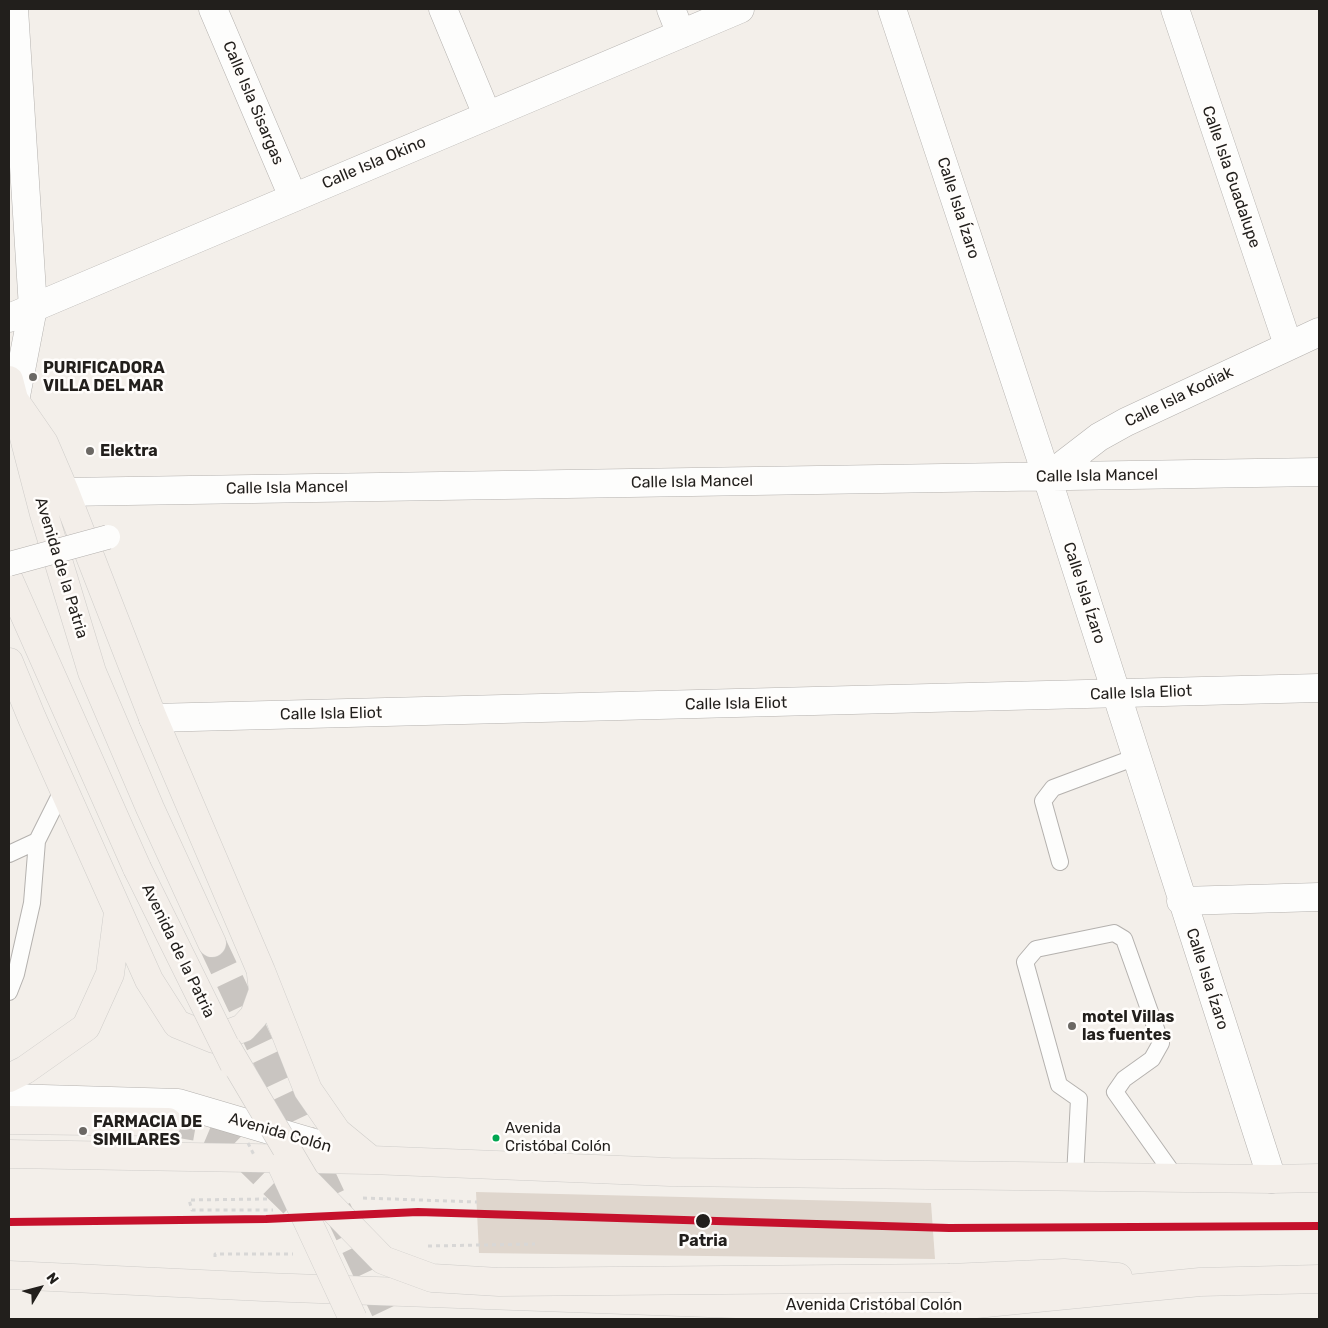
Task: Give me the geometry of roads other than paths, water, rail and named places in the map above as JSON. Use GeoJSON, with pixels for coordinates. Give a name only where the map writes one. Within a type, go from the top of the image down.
{"type":"FeatureCollection","features":[{"type":"Feature","properties":{"kind":"main road"},"geometry":{"type":"LineString","coordinates":[[12,390],[44,443],[65,492],[152,718],[261,972],[308,1090],[337,1132],[372,1160]]}},
{"type":"Feature","properties":{"kind":"main road","name":"Avenida de la Patria"},"geometry":{"type":"LineString","coordinates":[[12,390],[44,514],[92,672],[150,808],[212,943]]}},
{"type":"Feature","properties":{"kind":"main road","name":"Avenida de la Patria"},"geometry":{"type":"LineString","coordinates":[[9,580],[137,868],[227,1048],[353,1319]]}},
{"type":"Feature","properties":{"kind":"main road"},"geometry":{"type":"LineString","coordinates":[[9,662],[149,980],[177,1024],[214,1039],[243,1028],[254,1016],[263,992],[261,972]]}},
{"type":"Feature","properties":{"kind":"main road"},"geometry":{"type":"LineString","coordinates":[[9,1078],[25,1070],[86,1027],[110,974],[118,912]]}},
{"type":"Feature","properties":{"kind":"main road"},"geometry":{"type":"LineString","coordinates":[[227,1048],[305,1180],[383,1260],[432,1278],[499,1282],[950,1278],[1064,1273],[1200,1282]]}},
{"type":"Feature","properties":{"kind":"main road"},"geometry":{"type":"LineString","coordinates":[[9,1120],[168,1122]]}},
{"type":"Feature","properties":{"kind":"main road"},"geometry":{"type":"LineString","coordinates":[[9,1154],[372,1160],[670,1172],[1319,1178]]}},
{"type":"Feature","properties":{"kind":"main road","name":"Avenida Cristóbal Colón"},"geometry":{"type":"LineString","coordinates":[[9,1274],[264,1288],[754,1304],[948,1313],[1200,1282],[1319,1279]]}},
{"type":"Feature","properties":{"kind":"street"},"geometry":{"type":"LineString","coordinates":[[12,390],[21,313],[14,9]]}},
{"type":"Feature","properties":{"kind":"street","name":"Calle Isla Sisargas"},"geometry":{"type":"LineString","coordinates":[[214,9],[293,197]]}},
{"type":"Feature","properties":{"kind":"street"},"geometry":{"type":"LineString","coordinates":[[443,9],[487,116]]}},
{"type":"Feature","properties":{"kind":"street"},"geometry":{"type":"LineString","coordinates":[[671,9],[681,34]]}},
{"type":"Feature","properties":{"kind":"street","name":"Calle Isla Okino"},"geometry":{"type":"LineString","coordinates":[[21,313],[740,9]]}},
{"type":"Feature","properties":{"kind":"street","name":"Calle Isla Ízaro"},"geometry":{"type":"LineString","coordinates":[[892,9],[1046,477],[1272,1179]]}},
{"type":"Feature","properties":{"kind":"street","name":"Calle Isla Guadalupe"},"geometry":{"type":"LineString","coordinates":[[1175,9],[1288,345]]}},
{"type":"Feature","properties":{"kind":"street","name":"Calle Isla Kodiak"},"geometry":{"type":"LineString","coordinates":[[1046,477],[1099,437],[1126,422],[1319,332]]}},
{"type":"Feature","properties":{"kind":"street","name":"Calle Isla Mancel"},"geometry":{"type":"LineString","coordinates":[[65,492],[1319,472]]}},
{"type":"Feature","properties":{"kind":"street"},"geometry":{"type":"LineString","coordinates":[[9,564],[108,537]]}},
{"type":"Feature","properties":{"kind":"street","name":"Calle Isla Eliot"},"geometry":{"type":"LineString","coordinates":[[152,718],[1319,688]]}},
{"type":"Feature","properties":{"kind":"street"},"geometry":{"type":"LineString","coordinates":[[1182,901],[1319,898]]}},
{"type":"Feature","properties":{"kind":"street","name":"Avenida Colón"},"geometry":{"type":"LineString","coordinates":[[9,1098],[178,1103],[372,1160]]}},
{"type":"Feature","properties":{"kind":"street"},"geometry":{"type":"LineString","coordinates":[[851,1319],[948,1313]]}},
{"type":"Feature","properties":{"kind":"lane"},"geometry":{"type":"LineString","coordinates":[[1060,862],[1042,801],[1053,788],[1136,757]]}},
{"type":"Feature","properties":{"kind":"lane"},"geometry":{"type":"LineString","coordinates":[[9,992],[16,974],[32,903],[37,841],[64,789]]}},
{"type":"Feature","properties":{"kind":"lane"},"geometry":{"type":"LineString","coordinates":[[9,854],[37,841]]}},
{"type":"Feature","properties":{"kind":"lane"},"geometry":{"type":"LineString","coordinates":[[1075,1177],[1078,1099],[1059,1085],[1025,962],[1036,949],[1114,932],[1124,939],[1161,1043],[1152,1059],[1124,1079],[1115,1092],[1176,1178]]}},
{"type":"Feature","properties":{"kind":"tunnel"},"geometry":{"type":"LineString","coordinates":[[212,943],[389,1319]]}},
{"type":"Feature","properties":{"kind":"tunnel"},"geometry":{"type":"LineString","coordinates":[[168,1122],[197,1127],[228,1140],[303,1213]]}},
{"type":"Feature","properties":{"kind":"place","name":"PURIFICADORA VILLA DEL MAR"},"geometry":{"type":"Point","coordinates":[33,377]}},
{"type":"Feature","properties":{"kind":"place","name":"Elektra"},"geometry":{"type":"Point","coordinates":[90,451]}},
{"type":"Feature","properties":{"kind":"place","name":"motel Villas las fuentes"},"geometry":{"type":"Point","coordinates":[1072,1026]}},
{"type":"Feature","properties":{"kind":"place","name":"FARMACIA DE SIMILARES"},"geometry":{"type":"Point","coordinates":[83,1131]}},
{"type":"Feature","properties":{"kind":"place","name":"Avenida Cristóbal Colón"},"geometry":{"type":"Point","coordinates":[496,1138]}},
{"type":"Feature","properties":{"kind":"place","name":"Patria"},"geometry":{"type":"Point","coordinates":[703,1221]}}]}
